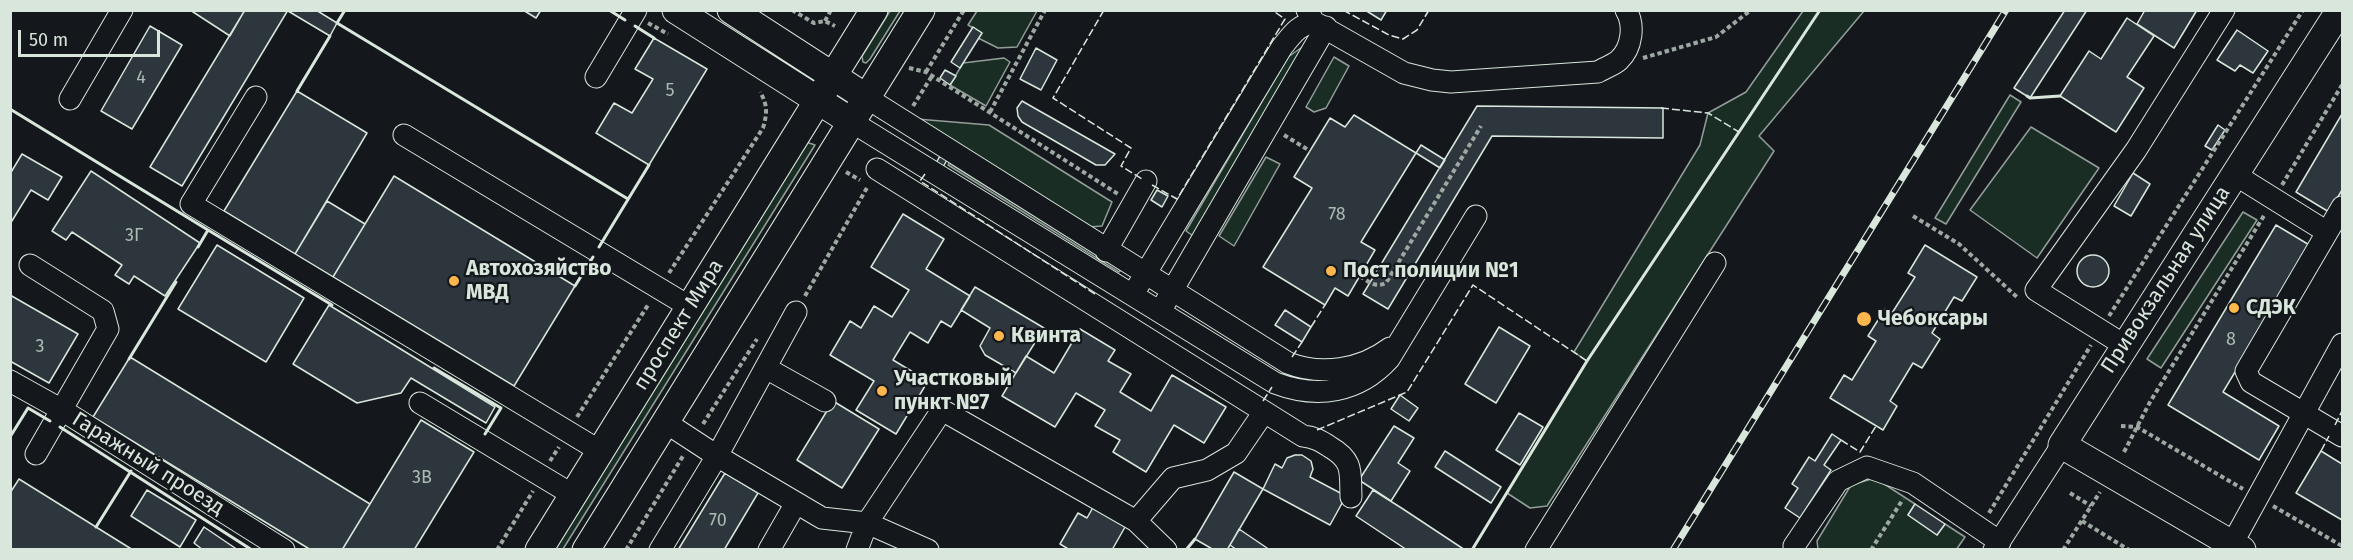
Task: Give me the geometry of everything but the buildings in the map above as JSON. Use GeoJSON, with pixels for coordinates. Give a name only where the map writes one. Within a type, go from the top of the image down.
{"type":"FeatureCollection","features":[{"type":"Feature","properties":{"kind":"main road"},"geometry":{"type":"LineString","coordinates":[[730,10],[867,98],[921,10]]}},
{"type":"Feature","properties":{"kind":"main road"},"geometry":{"type":"LineString","coordinates":[[834,75],[874,10]]}},
{"type":"Feature","properties":{"kind":"main road","name":"Привокзальная улица"},"geometry":{"type":"LineString","coordinates":[[2062,445],[2340,10]]}},
{"type":"Feature","properties":{"kind":"main road"},"geometry":{"type":"LineString","coordinates":[[674,23],[818,100],[852,122]]}},
{"type":"Feature","properties":{"kind":"main road","name":"проспект Мира"},"geometry":{"type":"LineString","coordinates":[[539,549],[834,75]]}},
{"type":"Feature","properties":{"kind":"main road","name":"проспект Мира"},"geometry":{"type":"LineString","coordinates":[[586,549],[867,98]]}},
{"type":"Feature","properties":{"kind":"main road"},"geometry":{"type":"LineString","coordinates":[[2062,445],[2225,545]]}},
{"type":"Feature","properties":{"kind":"street"},"geometry":{"type":"LineString","coordinates":[[70,99],[122,10]]}},
{"type":"Feature","properties":{"kind":"street"},"geometry":{"type":"LineString","coordinates":[[1133,294],[1282,47],[1304,24],[1316,20],[1404,73],[1451,82],[1598,72],[1619,61],[1628,48],[1632,31],[1626,10]]}},
{"type":"Feature","properties":{"kind":"street"},"geometry":{"type":"LineString","coordinates":[[2124,345],[2036,290],[2136,150],[2224,10]]}},
{"type":"Feature","properties":{"kind":"street"},"geometry":{"type":"LineString","coordinates":[[596,77],[635,13]]}},
{"type":"Feature","properties":{"kind":"street"},"geometry":{"type":"LineString","coordinates":[[1160,311],[1316,20]]}},
{"type":"Feature","properties":{"kind":"street"},"geometry":{"type":"LineString","coordinates":[[256,97],[191,204],[600,451]]}},
{"type":"Feature","properties":{"kind":"street"},"geometry":{"type":"LineString","coordinates":[[867,98],[1144,275],[1288,363],[1299,368],[1336,370],[1358,365],[1379,356],[1400,341]]}},
{"type":"Feature","properties":{"kind":"street"},"geometry":{"type":"LineString","coordinates":[[852,122],[1275,383],[1294,390],[1318,392],[1342,389],[1364,381],[1377,372],[1400,341],[1476,216]]}},
{"type":"Feature","properties":{"kind":"street"},"geometry":{"type":"LineString","coordinates":[[404,135],[690,307]]}},
{"type":"Feature","properties":{"kind":"street"},"geometry":{"type":"LineString","coordinates":[[2234,174],[2327,232]]}},
{"type":"Feature","properties":{"kind":"street"},"geometry":{"type":"LineString","coordinates":[[873,177],[1303,436],[1315,438],[1345,456],[1350,468],[1351,497]]}},
{"type":"Feature","properties":{"kind":"street"},"geometry":{"type":"LineString","coordinates":[[1106,250],[1146,181]]}},
{"type":"Feature","properties":{"kind":"street"},"geometry":{"type":"LineString","coordinates":[[2343,207],[2246,370],[2251,382],[2343,436]]}},
{"type":"Feature","properties":{"kind":"street"},"geometry":{"type":"LineString","coordinates":[[1536,549],[1715,263]]}},
{"type":"Feature","properties":{"kind":"street"},"geometry":{"type":"LineString","coordinates":[[30,265],[103,311],[108,329],[36,454]]}},
{"type":"Feature","properties":{"kind":"street"},"geometry":{"type":"LineString","coordinates":[[660,549],[717,456],[796,312]]}},
{"type":"Feature","properties":{"kind":"street"},"geometry":{"type":"LineString","coordinates":[[2225,545],[2343,344]]}},
{"type":"Feature","properties":{"kind":"street"},"geometry":{"type":"LineString","coordinates":[[766,368],[825,401]]}},
{"type":"Feature","properties":{"kind":"street","name":"Гаражный проезд"},"geometry":{"type":"LineString","coordinates":[[10,381],[62,410],[284,549]]}},
{"type":"Feature","properties":{"kind":"street"},"geometry":{"type":"LineString","coordinates":[[420,403],[573,495]]}},
{"type":"Feature","properties":{"kind":"street"},"geometry":{"type":"LineString","coordinates":[[857,549],[867,523],[942,410],[1136,521],[1166,549]]}},
{"type":"Feature","properties":{"kind":"street"},"geometry":{"type":"LineString","coordinates":[[1136,521],[1173,478],[1207,471],[1236,453],[1264,412]]}},
{"type":"Feature","properties":{"kind":"street"},"geometry":{"type":"LineString","coordinates":[[665,422],[717,456],[822,518],[867,523],[928,549]]}},
{"type":"Feature","properties":{"kind":"street","name":"Привокзальная улица"},"geometry":{"type":"LineString","coordinates":[[1997,546],[2062,445]]}},
{"type":"Feature","properties":{"kind":"street"},"geometry":{"type":"LineString","coordinates":[[1795,549],[1794,546],[1838,481],[1867,467],[1913,483],[1980,528],[1997,546]]}},
{"type":"Feature","properties":{"kind":"street"},"geometry":{"type":"LineString","coordinates":[[769,549],[796,503]]}},
{"type":"Feature","properties":{"kind":"path"},"geometry":{"type":"LineString","coordinates":[[792,10],[814,23],[825,21],[835,26]]}},
{"type":"Feature","properties":{"kind":"path"},"geometry":{"type":"LineString","coordinates":[[825,21],[831,10]]}},
{"type":"Feature","properties":{"kind":"path"},"geometry":{"type":"LineString","coordinates":[[926,72],[964,10]]}},
{"type":"Feature","properties":{"kind":"path"},"geometry":{"type":"LineString","coordinates":[[990,112],[1045,10]]}},
{"type":"Feature","properties":{"kind":"path"},"geometry":{"type":"LineString","coordinates":[[1641,59],[1716,37],[1751,10]]}},
{"type":"Feature","properties":{"kind":"path"},"geometry":{"type":"LineString","coordinates":[[1980,528],[2023,461],[2100,330],[2303,10]]}},
{"type":"Feature","properties":{"kind":"path"},"geometry":{"type":"LineString","coordinates":[[635,13],[674,23]]}},
{"type":"Feature","properties":{"kind":"path"},"geometry":{"type":"LineString","coordinates":[[810,29],[814,23]]}},
{"type":"Feature","properties":{"kind":"path"},"geometry":{"type":"LineString","coordinates":[[906,68],[926,72],[1133,204]]}},
{"type":"Feature","properties":{"kind":"path"},"geometry":{"type":"LineString","coordinates":[[911,110],[932,76]]}},
{"type":"Feature","properties":{"kind":"path"},"geometry":{"type":"LineString","coordinates":[[665,279],[763,128],[767,114],[766,102],[753,85]]}},
{"type":"Feature","properties":{"kind":"path"},"geometry":{"type":"LineString","coordinates":[[2124,452],[2150,402],[2343,85]]}},
{"type":"Feature","properties":{"kind":"path"},"geometry":{"type":"LineString","coordinates":[[1360,276],[1373,285],[1386,284],[1482,126]]}},
{"type":"Feature","properties":{"kind":"path"},"geometry":{"type":"LineString","coordinates":[[763,128],[768,131]]}},
{"type":"Feature","properties":{"kind":"path"},"geometry":{"type":"LineString","coordinates":[[1275,130],[1310,151]]}},
{"type":"Feature","properties":{"kind":"path"},"geometry":{"type":"LineString","coordinates":[[838,168],[873,177]]}},
{"type":"Feature","properties":{"kind":"path"},"geometry":{"type":"LineString","coordinates":[[1913,216],[1959,244]]}},
{"type":"Feature","properties":{"kind":"path"},"geometry":{"type":"LineString","coordinates":[[571,426],[649,303]]}},
{"type":"Feature","properties":{"kind":"path"},"geometry":{"type":"LineString","coordinates":[[2121,426],[2137,427]]}},
{"type":"Feature","properties":{"kind":"path"},"geometry":{"type":"LineString","coordinates":[[626,549],[684,454]]}},
{"type":"Feature","properties":{"kind":"path"},"geometry":{"type":"LineString","coordinates":[[497,549],[538,481]]}},
{"type":"Feature","properties":{"kind":"path"},"geometry":{"type":"LineString","coordinates":[[1871,549],[1913,483]]}},
{"type":"Feature","properties":{"kind":"path"},"geometry":{"type":"LineString","coordinates":[[2062,549],[2102,489]]}},
{"type":"Feature","properties":{"kind":"path"},"geometry":{"type":"LineString","coordinates":[[2070,493],[2091,506]]}},
{"type":"Feature","properties":{"kind":"path"},"geometry":{"type":"LineString","coordinates":[[2082,521],[2129,549]]}},
{"type":"Feature","properties":{"kind":"green space"},"geometry":{"type":"Polygon","coordinates":[[[890,11],[900,11],[870,59],[866,63],[863,62],[862,56],[890,11]]]}},
{"type":"Feature","properties":{"kind":"green space"},"geometry":{"type":"Polygon","coordinates":[[[977,11],[1037,11],[1017,47],[998,48],[978,38],[982,33],[968,25],[977,11]]]}},
{"type":"Feature","properties":{"kind":"green space"},"geometry":{"type":"Polygon","coordinates":[[[1803,11],[1864,11],[1759,136],[1774,151],[1547,506],[1530,508],[1507,493],[1587,361],[1574,352],[1700,145],[1708,113],[1746,92],[1803,11]]]}},
{"type":"Feature","properties":{"kind":"green space"},"geometry":{"type":"Polygon","coordinates":[[[1308,43],[1196,238],[1186,231],[1288,57],[1308,43]]]}},
{"type":"Feature","properties":{"kind":"green space"},"geometry":{"type":"Polygon","coordinates":[[[1334,57],[1349,66],[1326,108],[1314,112],[1306,107],[1334,57]]]}},
{"type":"Feature","properties":{"kind":"green space"},"geometry":{"type":"Polygon","coordinates":[[[1004,58],[1010,62],[986,106],[950,85],[963,63],[1004,58]]]}},
{"type":"Feature","properties":{"kind":"green space"},"geometry":{"type":"Polygon","coordinates":[[[2010,95],[2021,102],[1946,224],[1935,218],[2010,95]]]}},
{"type":"Feature","properties":{"kind":"green space"},"geometry":{"type":"Polygon","coordinates":[[[917,119],[989,125],[1112,202],[1102,226],[1089,227],[917,119]]]}},
{"type":"Feature","properties":{"kind":"green space"},"geometry":{"type":"Polygon","coordinates":[[[2031,127],[2099,168],[2037,258],[1970,210],[2031,127]]]}},
{"type":"Feature","properties":{"kind":"green space"},"geometry":{"type":"Polygon","coordinates":[[[806,142],[815,145],[563,549],[553,550],[806,142]]]}},
{"type":"Feature","properties":{"kind":"green space"},"geometry":{"type":"Polygon","coordinates":[[[1266,157],[1280,164],[1234,246],[1219,236],[1266,157]]]}},
{"type":"Feature","properties":{"kind":"green space"},"geometry":{"type":"Polygon","coordinates":[[[949,163],[1121,270],[1119,272],[948,165],[949,163]]]}},
{"type":"Feature","properties":{"kind":"green space"},"geometry":{"type":"Polygon","coordinates":[[[2243,212],[2257,220],[2161,368],[2147,359],[2243,212]]]}},
{"type":"Feature","properties":{"kind":"green space"},"geometry":{"type":"Polygon","coordinates":[[[1875,478],[1915,504],[1908,515],[1937,535],[1945,524],[1965,537],[1956,550],[1818,549],[1817,541],[1851,485],[1875,478]]]}},
{"type":"Feature","properties":{"kind":"railway"},"geometry":{"type":"LineString","coordinates":[[1673,550],[2006,10]]}},
{"type":"Feature","properties":{"kind":"fence"},"geometry":{"type":"LineString","coordinates":[[1104,10],[1053,98],[1131,148],[1121,166],[1142,179]]}},
{"type":"Feature","properties":{"kind":"fence"},"geometry":{"type":"LineString","coordinates":[[1152,185],[1177,199],[1285,19],[1272,10]]}},
{"type":"Feature","properties":{"kind":"fence"},"geometry":{"type":"LineString","coordinates":[[1343,10],[1389,35],[1403,39],[1417,30],[1429,10]]}},
{"type":"Feature","properties":{"kind":"fence"},"geometry":{"type":"LineString","coordinates":[[1661,108],[1708,113],[1739,132]]}},
{"type":"Feature","properties":{"kind":"fence"},"geometry":{"type":"LineString","coordinates":[[925,174],[920,181],[1095,294]]}},
{"type":"Feature","properties":{"kind":"fence"},"geometry":{"type":"LineString","coordinates":[[1317,430],[1407,392],[1473,285],[1587,361]]}},
{"type":"Feature","properties":{"kind":"fence"},"geometry":{"type":"LineString","coordinates":[[1311,327],[1325,305]]}},
{"type":"Feature","properties":{"kind":"fence"},"geometry":{"type":"LineString","coordinates":[[1292,357],[1302,342]]}},
{"type":"Feature","properties":{"kind":"fence"},"geometry":{"type":"LineString","coordinates":[[1263,401],[1272,387]]}},
{"type":"Feature","properties":{"kind":"fence"},"geometry":{"type":"LineString","coordinates":[[2335,425],[2342,411]]}},
{"type":"Feature","properties":{"kind":"fence"},"geometry":{"type":"LineString","coordinates":[[1841,440],[1860,452],[1876,426]]}},
{"type":"Feature","properties":{"kind":"fence"},"geometry":{"type":"LineString","coordinates":[[2321,451],[2329,436]]}},
{"type":"Feature","properties":{"kind":"wall"},"geometry":{"type":"LineString","coordinates":[[345,10],[337,23],[628,199]]}},
{"type":"Feature","properties":{"kind":"wall"},"geometry":{"type":"LineString","coordinates":[[609,10],[625,20]]}},
{"type":"Feature","properties":{"kind":"wall"},"geometry":{"type":"LineString","coordinates":[[1472,550],[1587,361],[1820,10]]}},
{"type":"Feature","properties":{"kind":"wall"},"geometry":{"type":"LineString","coordinates":[[635,26],[654,38]]}},
{"type":"Feature","properties":{"kind":"wall"},"geometry":{"type":"LineString","coordinates":[[297,91],[330,36]]}},
{"type":"Feature","properties":{"kind":"wall"},"geometry":{"type":"LineString","coordinates":[[2027,96],[2030,98],[2060,96]]}},
{"type":"Feature","properties":{"kind":"wall"},"geometry":{"type":"LineString","coordinates":[[10,109],[208,230]]}},
{"type":"Feature","properties":{"kind":"wall"},"geometry":{"type":"LineString","coordinates":[[599,247],[649,165]]}},
{"type":"Feature","properties":{"kind":"wall"},"geometry":{"type":"LineString","coordinates":[[198,247],[208,230],[332,305]]}},
{"type":"Feature","properties":{"kind":"wall"},"geometry":{"type":"LineString","coordinates":[[575,286],[593,257]]}},
{"type":"Feature","properties":{"kind":"wall"},"geometry":{"type":"LineString","coordinates":[[129,359],[176,282]]}},
{"type":"Feature","properties":{"kind":"wall"},"geometry":{"type":"LineString","coordinates":[[434,368],[501,408],[485,434]]}},
{"type":"Feature","properties":{"kind":"wall"},"geometry":{"type":"LineString","coordinates":[[10,437],[28,408],[50,421]]}},
{"type":"Feature","properties":{"kind":"wall"},"geometry":{"type":"LineString","coordinates":[[60,427],[252,550]]}},
{"type":"Feature","properties":{"kind":"wall"},"geometry":{"type":"LineString","coordinates":[[96,527],[131,471]]}},
{"type":"Feature","properties":{"kind":"wall"},"geometry":{"type":"LineString","coordinates":[[1186,550],[1195,539]]}},
{"type":"Feature","properties":{"kind":"place","name":"Пост полиции №1"},"geometry":{"type":"Point","coordinates":[1331,271]}},
{"type":"Feature","properties":{"kind":"place","name":"Автохозяйство МВД"},"geometry":{"type":"Point","coordinates":[454,281]}},
{"type":"Feature","properties":{"kind":"place","name":"СДЭК"},"geometry":{"type":"Point","coordinates":[2234,308]}},
{"type":"Feature","properties":{"kind":"place","name":"Чебоксары"},"geometry":{"type":"Point","coordinates":[1864,319]}},
{"type":"Feature","properties":{"kind":"place","name":"Квинта"},"geometry":{"type":"Point","coordinates":[999,336]}},
{"type":"Feature","properties":{"kind":"place","name":"Участковый пункт №7"},"geometry":{"type":"Point","coordinates":[882,391]}}]}
